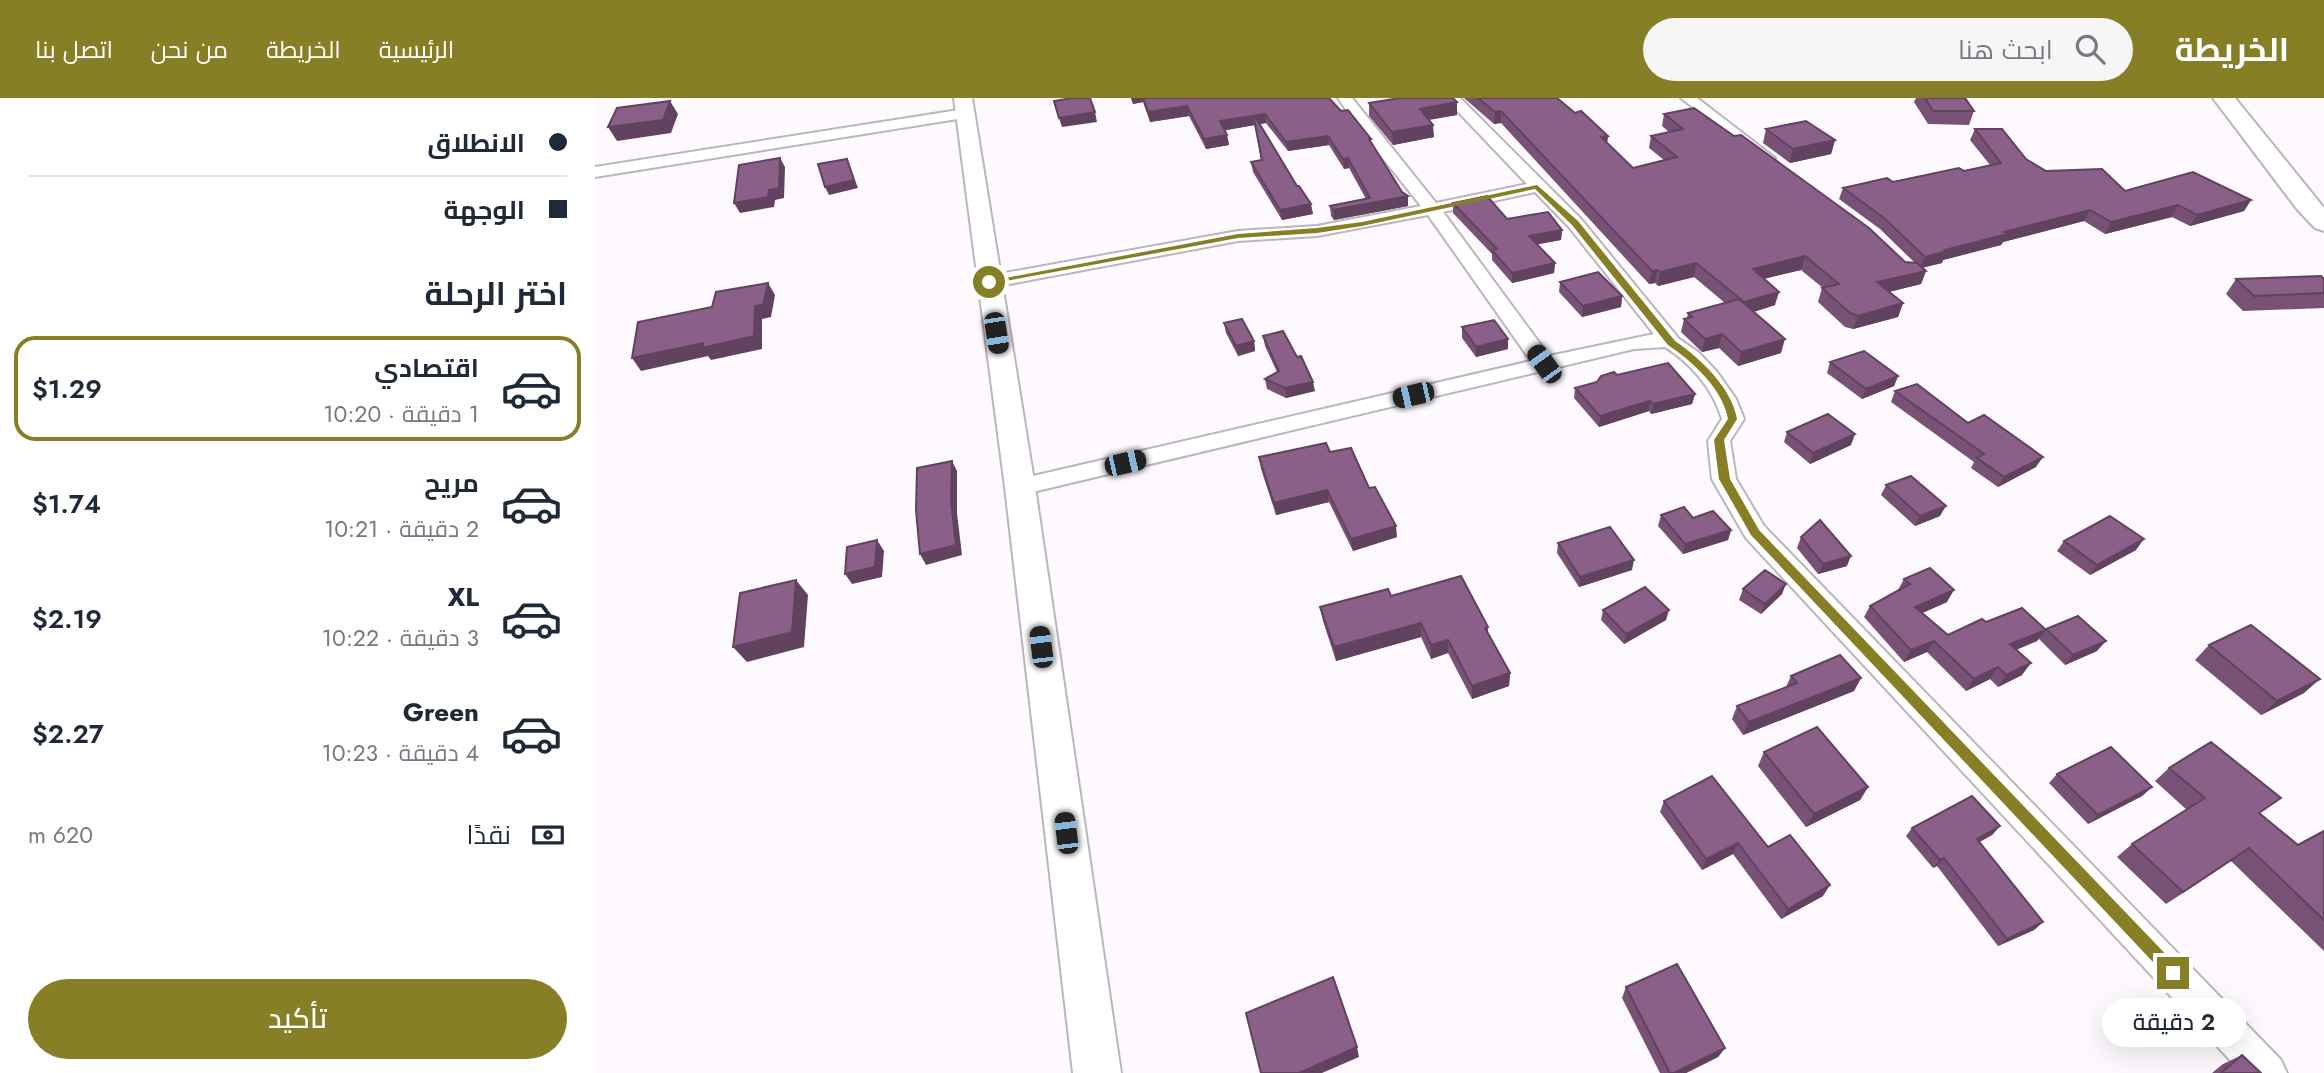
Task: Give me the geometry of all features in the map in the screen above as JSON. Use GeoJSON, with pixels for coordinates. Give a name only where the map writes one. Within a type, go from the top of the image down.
{"type":"FeatureCollection","features":[{"type":"Feature","properties":{"kind":"main road"},"geometry":{"type":"LineString","coordinates":[[2224,98],[2306,204],[2324,223]]}},
{"type":"Feature","properties":{"kind":"street"},"geometry":{"type":"LineString","coordinates":[[1345,98],[1431,209],[1544,364]]}},
{"type":"Feature","properties":{"kind":"street"},"geometry":{"type":"LineString","coordinates":[[1452,98],[1575,223],[1672,343],[1692,357],[1730,404],[1733,419],[1719,440],[1724,479],[1755,532],[2268,1073]]}},
{"type":"Feature","properties":{"kind":"street"},"geometry":{"type":"LineString","coordinates":[[1688,98],[1777,166]]}},
{"type":"Feature","properties":{"kind":"street"},"geometry":{"type":"LineString","coordinates":[[595,172],[964,106],[1020,487],[1097,1073]]}},
{"type":"Feature","properties":{"kind":"street"},"geometry":{"type":"LineString","coordinates":[[989,282],[1238,236],[1317,231],[1537,187]]}},
{"type":"Feature","properties":{"kind":"street"},"geometry":{"type":"LineString","coordinates":[[1020,487],[1634,343],[1658,339],[1672,343]]}},
{"type":"Feature","properties":{"kind":"building"},"geometry":{"type":"Polygon","coordinates":[[[1090,98],[1095,112],[1059,118],[1054,101],[1090,98]]]}},
{"type":"Feature","properties":{"kind":"building"},"geometry":{"type":"Polygon","coordinates":[[[1143,98],[1329,98],[1341,111],[1348,110],[1371,139],[1402,192],[1408,196],[1333,210],[1330,206],[1370,198],[1348,158],[1343,159],[1328,136],[1286,142],[1265,114],[1220,121],[1227,135],[1204,139],[1187,106],[1148,112],[1143,98]]]}},
{"type":"Feature","properties":{"kind":"building"},"geometry":{"type":"Polygon","coordinates":[[[1400,98],[1453,98],[1457,102],[1420,109],[1433,125],[1392,132],[1369,103],[1400,98]]]}},
{"type":"Feature","properties":{"kind":"building"},"geometry":{"type":"Polygon","coordinates":[[[1478,98],[1557,98],[1575,113],[1581,111],[1608,136],[1601,137],[1633,168],[1677,157],[1651,136],[1683,129],[1664,114],[1694,108],[1734,136],[1741,135],[1869,228],[1905,262],[1917,263],[1926,271],[1877,282],[1903,303],[1858,316],[1850,313],[1822,288],[1839,284],[1805,256],[1753,269],[1779,292],[1744,302],[1696,263],[1660,272],[1652,271],[1501,111],[1495,112],[1478,98]]]}},
{"type":"Feature","properties":{"kind":"building"},"geometry":{"type":"Polygon","coordinates":[[[1925,98],[1965,98],[1974,111],[1933,111],[1925,98]]]}},
{"type":"Feature","properties":{"kind":"building"},"geometry":{"type":"Polygon","coordinates":[[[670,101],[663,120],[608,127],[617,108],[670,101]]]}},
{"type":"Feature","properties":{"kind":"building"},"geometry":{"type":"Polygon","coordinates":[[[1256,118],[1311,204],[1280,210],[1251,162],[1262,160],[1254,119],[1256,118]]]}},
{"type":"Feature","properties":{"kind":"building"},"geometry":{"type":"Polygon","coordinates":[[[1806,121],[1835,140],[1793,149],[1766,129],[1806,121]]]}},
{"type":"Feature","properties":{"kind":"building"},"geometry":{"type":"Polygon","coordinates":[[[1975,129],[2002,129],[2026,159],[2046,171],[2102,169],[2125,191],[2193,172],[2251,200],[2197,215],[2178,205],[2111,222],[2090,210],[2004,232],[2007,234],[1925,257],[1884,218],[1843,188],[1887,178],[1893,182],[1959,168],[1964,171],[2001,163],[1975,129]]]}},
{"type":"Feature","properties":{"kind":"building"},"geometry":{"type":"Polygon","coordinates":[[[780,158],[779,188],[769,190],[768,197],[734,203],[739,165],[780,158]]]}},
{"type":"Feature","properties":{"kind":"building"},"geometry":{"type":"Polygon","coordinates":[[[847,159],[854,180],[825,187],[818,164],[847,159]]]}},
{"type":"Feature","properties":{"kind":"building"},"geometry":{"type":"Polygon","coordinates":[[[1487,196],[1507,219],[1548,212],[1562,230],[1529,236],[1555,263],[1512,273],[1492,250],[1497,249],[1453,203],[1487,196]]]}},
{"type":"Feature","properties":{"kind":"building"},"geometry":{"type":"Polygon","coordinates":[[[1598,272],[1622,296],[1583,306],[1560,282],[1598,272]]]}},
{"type":"Feature","properties":{"kind":"building"},"geometry":{"type":"Polygon","coordinates":[[[2321,276],[2324,279],[2324,293],[2254,296],[2236,279],[2321,276]]]}},
{"type":"Feature","properties":{"kind":"building"},"geometry":{"type":"Polygon","coordinates":[[[768,283],[763,305],[755,306],[754,336],[702,348],[703,343],[632,358],[638,322],[712,307],[716,292],[768,283]]]}},
{"type":"Feature","properties":{"kind":"building"},"geometry":{"type":"Polygon","coordinates":[[[1739,299],[1785,339],[1741,352],[1722,334],[1705,339],[1684,319],[1692,317],[1688,313],[1739,299]]]}},
{"type":"Feature","properties":{"kind":"building"},"geometry":{"type":"Polygon","coordinates":[[[1242,319],[1254,341],[1236,346],[1224,323],[1242,319]]]}},
{"type":"Feature","properties":{"kind":"building"},"geometry":{"type":"Polygon","coordinates":[[[1494,320],[1508,339],[1476,347],[1462,327],[1494,320]]]}},
{"type":"Feature","properties":{"kind":"building"},"geometry":{"type":"Polygon","coordinates":[[[1283,331],[1297,357],[1301,356],[1313,382],[1285,388],[1265,379],[1279,371],[1263,336],[1283,331]]]}},
{"type":"Feature","properties":{"kind":"building"},"geometry":{"type":"Polygon","coordinates":[[[1864,351],[1898,376],[1866,389],[1830,362],[1864,351]]]}},
{"type":"Feature","properties":{"kind":"building"},"geometry":{"type":"Polygon","coordinates":[[[1668,363],[1695,394],[1653,404],[1650,401],[1600,416],[1575,388],[1597,382],[1601,376],[1614,372],[1617,375],[1668,363]]]}},
{"type":"Feature","properties":{"kind":"building"},"geometry":{"type":"Polygon","coordinates":[[[1917,384],[1968,423],[1984,415],[2043,457],[2004,477],[1977,458],[1984,454],[1895,391],[1917,384]]]}},
{"type":"Feature","properties":{"kind":"building"},"geometry":{"type":"Polygon","coordinates":[[[1828,414],[1855,434],[1813,453],[1787,432],[1828,414]]]}},
{"type":"Feature","properties":{"kind":"building"},"geometry":{"type":"Polygon","coordinates":[[[1326,443],[1330,452],[1351,448],[1369,488],[1375,487],[1396,526],[1351,539],[1327,490],[1274,503],[1259,457],[1326,443]]]}},
{"type":"Feature","properties":{"kind":"building"},"geometry":{"type":"Polygon","coordinates":[[[952,461],[951,502],[956,545],[920,554],[916,510],[917,468],[952,461]]]}},
{"type":"Feature","properties":{"kind":"building"},"geometry":{"type":"Polygon","coordinates":[[[1911,476],[1946,506],[1920,516],[1886,485],[1911,476]]]}},
{"type":"Feature","properties":{"kind":"building"},"geometry":{"type":"Polygon","coordinates":[[[1684,507],[1693,518],[1713,511],[1731,530],[1685,544],[1661,515],[1684,507]]]}},
{"type":"Feature","properties":{"kind":"building"},"geometry":{"type":"Polygon","coordinates":[[[2110,516],[2144,539],[2097,565],[2064,541],[2110,516]]]}},
{"type":"Feature","properties":{"kind":"building"},"geometry":{"type":"Polygon","coordinates":[[[1820,520],[1851,556],[1823,564],[1801,537],[1820,520]]]}},
{"type":"Feature","properties":{"kind":"building"},"geometry":{"type":"Polygon","coordinates":[[[1610,527],[1634,560],[1580,577],[1558,543],[1610,527]]]}},
{"type":"Feature","properties":{"kind":"building"},"geometry":{"type":"Polygon","coordinates":[[[877,540],[875,567],[845,574],[847,547],[877,540]]]}},
{"type":"Feature","properties":{"kind":"building"},"geometry":{"type":"Polygon","coordinates":[[[1930,568],[1954,590],[1915,607],[1948,635],[1982,619],[1986,622],[2022,608],[2046,630],[2010,644],[2031,663],[2006,675],[1998,667],[1974,679],[1934,641],[1911,650],[1870,606],[1910,584],[1904,579],[1930,568]]]}},
{"type":"Feature","properties":{"kind":"building"},"geometry":{"type":"Polygon","coordinates":[[[1765,570],[1786,584],[1765,604],[1743,589],[1765,570]]]}},
{"type":"Feature","properties":{"kind":"building"},"geometry":{"type":"Polygon","coordinates":[[[1461,576],[1510,673],[1472,686],[1448,640],[1431,645],[1421,623],[1334,647],[1320,607],[1388,589],[1391,596],[1461,576]]]}},
{"type":"Feature","properties":{"kind":"building"},"geometry":{"type":"Polygon","coordinates":[[[796,580],[792,632],[733,647],[740,593],[796,580]]]}},
{"type":"Feature","properties":{"kind":"building"},"geometry":{"type":"Polygon","coordinates":[[[1645,587],[1669,610],[1626,634],[1603,610],[1645,587]]]}},
{"type":"Feature","properties":{"kind":"building"},"geometry":{"type":"Polygon","coordinates":[[[2078,616],[2106,641],[2073,655],[2046,629],[2078,616]]]}},
{"type":"Feature","properties":{"kind":"building"},"geometry":{"type":"Polygon","coordinates":[[[2251,625],[2320,679],[2277,701],[2209,645],[2251,625]]]}},
{"type":"Feature","properties":{"kind":"building"},"geometry":{"type":"Polygon","coordinates":[[[1840,655],[1861,678],[1749,722],[1737,706],[1797,683],[1791,676],[1840,655]]]}},
{"type":"Feature","properties":{"kind":"building"},"geometry":{"type":"Polygon","coordinates":[[[1817,727],[1868,787],[1814,814],[1764,752],[1817,727]]]}},
{"type":"Feature","properties":{"kind":"building"},"geometry":{"type":"Polygon","coordinates":[[[2211,742],[2281,798],[2259,813],[2298,845],[2324,831],[2324,920],[2249,848],[2183,892],[2132,844],[2205,798],[2169,768],[2211,742]]]}},
{"type":"Feature","properties":{"kind":"building"},"geometry":{"type":"Polygon","coordinates":[[[2111,747],[2152,787],[2098,815],[2057,774],[2111,747]]]}},
{"type":"Feature","properties":{"kind":"building"},"geometry":{"type":"Polygon","coordinates":[[[1712,776],[1768,847],[1790,835],[1830,885],[1788,909],[1738,843],[1706,859],[1664,801],[1712,776]]]}},
{"type":"Feature","properties":{"kind":"building"},"geometry":{"type":"Polygon","coordinates":[[[1972,796],[2000,826],[1977,839],[2043,922],[2007,939],[1944,858],[1940,860],[1912,828],[1972,796]]]}},
{"type":"Feature","properties":{"kind":"building"},"geometry":{"type":"Polygon","coordinates":[[[1677,964],[1725,1048],[1670,1073],[1626,987],[1677,964]]]}},
{"type":"Feature","properties":{"kind":"building"},"geometry":{"type":"Polygon","coordinates":[[[1333,977],[1357,1047],[1299,1073],[1261,1073],[1246,1013],[1333,977]]]}},
{"type":"Feature","properties":{"kind":"building"},"geometry":{"type":"Polygon","coordinates":[[[2242,1055],[2261,1073],[2221,1073],[2242,1055]]]}},
{"type":"Feature","properties":{"kind":"route"},"geometry":{"type":"LineString","coordinates":[[989,282],[1238,236],[1317,231],[1362,224],[1537,187],[1575,223],[1672,343],[1692,357],[1730,404],[1733,419],[1719,440],[1724,479],[1755,532],[2173,973]]}}]}
